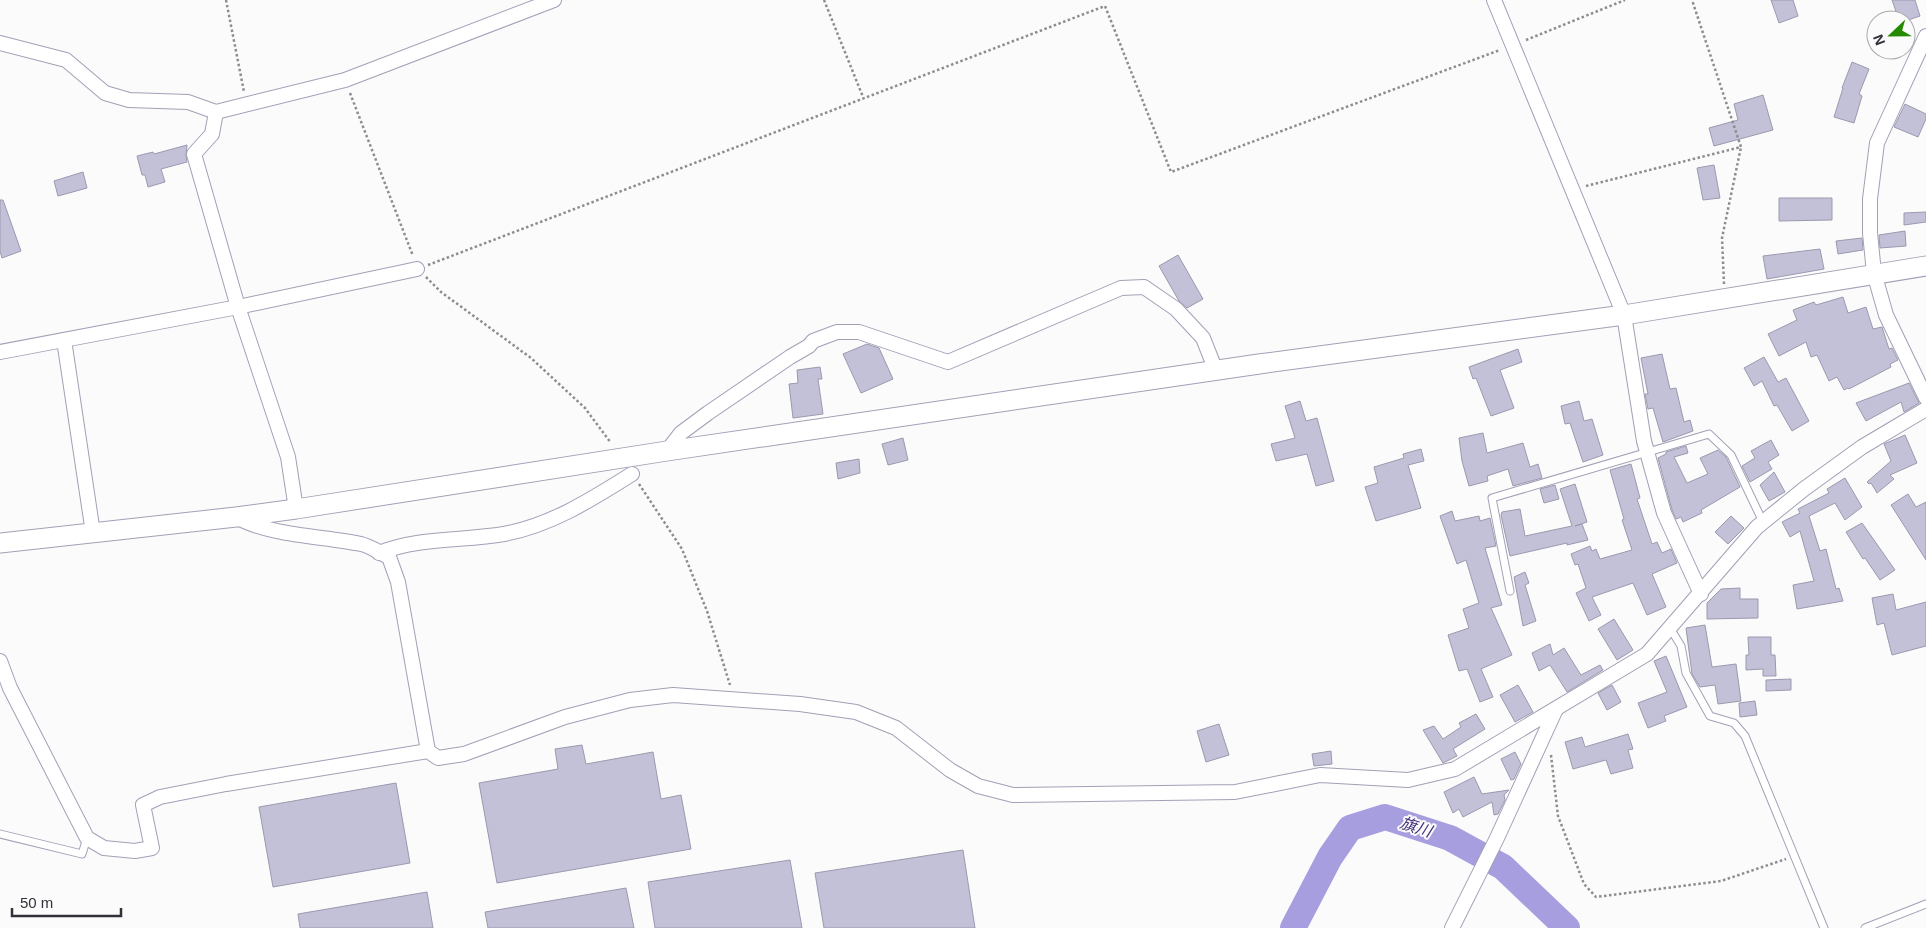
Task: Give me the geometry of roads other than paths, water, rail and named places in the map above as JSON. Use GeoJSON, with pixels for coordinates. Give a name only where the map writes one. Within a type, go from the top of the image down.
{"type":"FeatureCollection","features":[{"type":"Feature","properties":{"kind":"street"},"geometry":{"type":"LineString","coordinates":[[0,43],[66,60],[105,93],[129,100],[188,102],[216,112],[345,80],[554,0]]}},
{"type":"Feature","properties":{"kind":"street"},"geometry":{"type":"LineString","coordinates":[[1494,0],[1624,315],[1647,452],[1664,513],[1701,594]]}},
{"type":"Feature","properties":{"kind":"street"},"geometry":{"type":"LineString","coordinates":[[1926,36],[1877,142],[1870,199],[1870,233],[1874,273],[1886,315],[1926,398]]}},
{"type":"Feature","properties":{"kind":"street"},"geometry":{"type":"LineString","coordinates":[[216,112],[212,134],[194,154],[238,307],[288,457],[296,509]]}},
{"type":"Feature","properties":{"kind":"street"},"geometry":{"type":"LineString","coordinates":[[0,543],[236,517],[628,466],[667,451],[1216,371],[1624,315],[1926,266]]}},
{"type":"Feature","properties":{"kind":"street"},"geometry":{"type":"LineString","coordinates":[[0,352],[238,307],[418,269]]}},
{"type":"Feature","properties":{"kind":"street"},"geometry":{"type":"LineString","coordinates":[[667,451],[681,433],[697,421],[813,342],[837,332],[859,332],[948,362],[1121,288],[1144,287],[1176,310],[1203,338],[1216,371]]}},
{"type":"Feature","properties":{"kind":"street"},"geometry":{"type":"LineString","coordinates":[[64,340],[92,533]]}},
{"type":"Feature","properties":{"kind":"street"},"geometry":{"type":"LineString","coordinates":[[0,661],[10,688],[87,838],[104,848],[135,851],[152,848],[143,805],[160,798],[226,784],[428,751],[438,758],[464,754],[565,717],[630,700],[673,695],[800,704],[856,712],[896,728],[950,770],[978,786],[1013,795],[1235,792],[1320,775],[1408,780],[1455,769],[1647,654],[1763,522],[1804,488],[1862,447],[1926,409]]}},
{"type":"Feature","properties":{"kind":"street"},"geometry":{"type":"LineString","coordinates":[[379,553],[406,544],[504,534],[541,524],[583,504],[628,466]]}},
{"type":"Feature","properties":{"kind":"street"},"geometry":{"type":"LineString","coordinates":[[236,517],[249,524],[322,539],[362,544],[388,557],[398,582],[428,751]]}},
{"type":"Feature","properties":{"kind":"street"},"geometry":{"type":"LineString","coordinates":[[1452,928],[1498,838],[1556,709]]}},
{"type":"Feature","properties":{"kind":"lane"},"geometry":{"type":"LineString","coordinates":[[1510,591],[1492,498],[1710,434],[1731,455],[1763,522]]}},
{"type":"Feature","properties":{"kind":"lane"},"geometry":{"type":"LineString","coordinates":[[1670,628],[1681,646],[1686,673],[1710,716],[1734,723],[1745,736],[1824,928]]}},
{"type":"Feature","properties":{"kind":"lane"},"geometry":{"type":"LineString","coordinates":[[0,834],[82,854],[87,838]]}},
{"type":"Feature","properties":{"kind":"lane"},"geometry":{"type":"LineString","coordinates":[[1865,928],[1926,904]]}},
{"type":"Feature","properties":{"kind":"waterway","name":"旗川"},"geometry":{"type":"LineString","coordinates":[[1293,928],[1330,857],[1350,828],[1385,817],[1450,838],[1503,867],[1567,928]]}}]}
